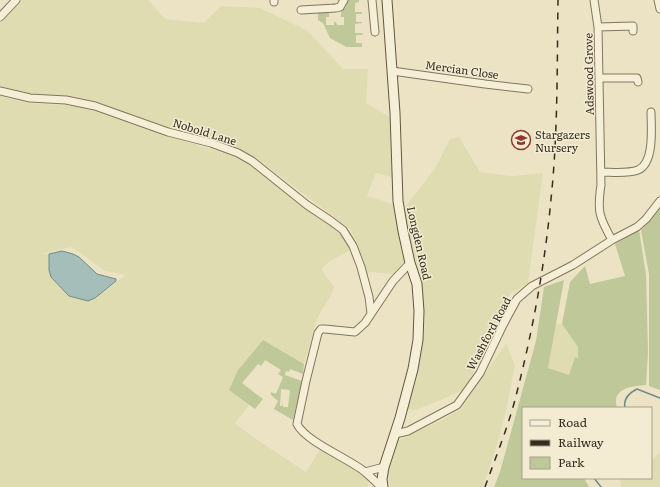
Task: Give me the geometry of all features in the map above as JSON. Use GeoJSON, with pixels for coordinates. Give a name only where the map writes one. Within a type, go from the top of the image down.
{"type":"FeatureCollection","features":[{"type":"Feature","properties":{"kind":"street"},"geometry":{"type":"LineString","coordinates":[[0,17],[16,0]]}},
{"type":"Feature","properties":{"kind":"street"},"geometry":{"type":"LineString","coordinates":[[301,10],[336,8],[340,7],[344,0]]}},
{"type":"Feature","properties":{"kind":"street"},"geometry":{"type":"LineString","coordinates":[[372,0],[375,32]]}},
{"type":"Feature","properties":{"kind":"street","name":"Longden Road"},"geometry":{"type":"LineString","coordinates":[[382,487],[384,467],[395,434],[413,368],[418,340],[419,312],[417,284],[410,263],[398,202],[387,0]]}},
{"type":"Feature","properties":{"kind":"street","name":"Adswood Grove"},"geometry":{"type":"LineString","coordinates":[[594,0],[598,27],[601,172],[598,206],[600,218],[612,240]]}},
{"type":"Feature","properties":{"kind":"street"},"geometry":{"type":"LineString","coordinates":[[658,0],[660,9]]}},
{"type":"Feature","properties":{"kind":"street"},"geometry":{"type":"LineString","coordinates":[[598,27],[633,26]]}},
{"type":"Feature","properties":{"kind":"street","name":"Mercian Close"},"geometry":{"type":"LineString","coordinates":[[392,71],[485,84],[528,88]]}},
{"type":"Feature","properties":{"kind":"street"},"geometry":{"type":"LineString","coordinates":[[599,78],[638,77]]}},
{"type":"Feature","properties":{"kind":"street","name":"Nobold Lane"},"geometry":{"type":"LineString","coordinates":[[0,91],[30,98],[66,100],[95,106],[168,132],[238,153],[252,161],[307,205],[343,230],[353,246],[361,267],[369,297],[371,313]]}},
{"type":"Feature","properties":{"kind":"street"},"geometry":{"type":"LineString","coordinates":[[601,172],[631,172],[643,166],[647,160],[652,142],[652,115]]}},
{"type":"Feature","properties":{"kind":"street","name":"Washford Road"},"geometry":{"type":"LineString","coordinates":[[395,434],[408,432],[457,405],[480,373],[502,325],[517,299],[532,286],[574,265],[612,240],[641,225],[660,202]]}},
{"type":"Feature","properties":{"kind":"street"},"geometry":{"type":"LineString","coordinates":[[382,487],[365,472],[310,438],[300,430],[297,424],[318,333],[321,329],[355,332],[365,323],[393,281],[410,263]]}},
{"type":"Feature","properties":{"kind":"street"},"geometry":{"type":"LineString","coordinates":[[365,472],[384,467]]}},
{"type":"Feature","properties":{"kind":"shaded area"},"geometry":{"type":"Polygon","coordinates":[[[21,0],[148,0],[165,19],[204,23],[221,6],[260,8],[308,31],[343,69],[368,69],[366,103],[390,117],[392,177],[376,173],[367,196],[393,204],[398,232],[406,258],[402,265],[395,274],[372,272],[364,274],[357,242],[350,229],[260,161],[234,146],[168,129],[91,102],[61,96],[22,93],[0,86],[0,22],[21,0]]]}},
{"type":"Feature","properties":{"kind":"shaded area"},"geometry":{"type":"Polygon","coordinates":[[[0,96],[27,103],[74,106],[116,116],[170,137],[244,159],[324,219],[344,238],[351,250],[331,260],[321,269],[334,287],[317,319],[304,364],[263,340],[238,370],[229,390],[250,404],[235,423],[253,437],[306,472],[321,448],[368,477],[368,487],[0,487],[0,96]],[[72,247],[40,254],[49,254],[49,270],[51,277],[95,298],[126,275],[105,271],[72,247]]]}},
{"type":"Feature","properties":{"kind":"shaded area"},"geometry":{"type":"Polygon","coordinates":[[[459,137],[480,172],[513,176],[543,173],[528,283],[510,294],[470,379],[462,391],[416,410],[405,410],[418,369],[424,314],[422,286],[403,210],[436,167],[450,139],[459,137]]]}},
{"type":"Feature","properties":{"kind":"shaded area"},"geometry":{"type":"Polygon","coordinates":[[[556,324],[562,324],[578,347],[578,358],[575,357],[569,375],[547,369],[556,324]]]}},
{"type":"Feature","properties":{"kind":"shaded area"},"geometry":{"type":"Polygon","coordinates":[[[506,343],[515,365],[499,438],[483,487],[390,487],[387,472],[399,440],[440,421],[462,408],[506,343]]]}},
{"type":"Feature","properties":{"kind":"shaded area"},"geometry":{"type":"Polygon","coordinates":[[[660,452],[660,487],[621,487],[620,479],[652,479],[652,460],[660,452]]]}},
{"type":"Feature","properties":{"kind":"green space"},"geometry":{"type":"Polygon","coordinates":[[[348,0],[359,0],[359,2],[355,3],[355,12],[362,12],[362,14],[356,14],[356,22],[362,23],[355,24],[355,33],[362,33],[363,35],[356,35],[356,43],[362,43],[362,47],[346,47],[330,38],[323,23],[318,20],[318,11],[329,11],[329,17],[326,17],[326,25],[334,25],[334,22],[336,22],[337,25],[344,25],[344,17],[341,17],[341,11],[346,7],[348,0]]]}},
{"type":"Feature","properties":{"kind":"green space"},"geometry":{"type":"Polygon","coordinates":[[[660,206],[660,390],[649,386],[649,274],[641,230],[660,206]]]}},
{"type":"Feature","properties":{"kind":"green space"},"geometry":{"type":"Polygon","coordinates":[[[639,230],[646,275],[648,351],[646,385],[629,387],[620,392],[617,396],[617,407],[522,407],[522,479],[585,479],[589,487],[494,487],[500,472],[536,341],[544,287],[564,280],[548,368],[569,375],[575,357],[578,358],[578,347],[562,324],[570,282],[585,266],[590,284],[625,276],[615,244],[639,230]]]}},
{"type":"Feature","properties":{"kind":"green space"},"geometry":{"type":"Polygon","coordinates":[[[263,340],[304,364],[303,374],[290,369],[289,372],[286,371],[285,375],[302,381],[293,420],[274,409],[278,401],[271,395],[271,392],[276,394],[283,377],[278,374],[281,370],[265,360],[261,366],[258,364],[242,383],[263,399],[255,409],[229,390],[238,370],[263,340]],[[281,389],[280,406],[282,406],[283,403],[283,407],[288,407],[290,390],[281,389]]]}},
{"type":"Feature","properties":{"kind":"water"},"geometry":{"type":"Polygon","coordinates":[[[62,251],[79,257],[97,274],[116,279],[116,281],[95,298],[88,301],[69,296],[51,277],[49,270],[49,254],[62,251]]]}},
{"type":"Feature","properties":{"kind":"waterway"},"geometry":{"type":"LineString","coordinates":[[625,407],[627,397],[631,392],[637,389],[660,398]]}},
{"type":"Feature","properties":{"kind":"waterway"},"geometry":{"type":"LineString","coordinates":[[595,479],[601,487]]}},
{"type":"Feature","properties":{"kind":"railway"},"geometry":{"type":"LineString","coordinates":[[485,487],[514,404],[523,368],[542,272],[555,149],[558,0]]}},
{"type":"Feature","properties":{"kind":"place","name":"Stargazers Nursery"},"geometry":{"type":"Point","coordinates":[521,140]}}]}
